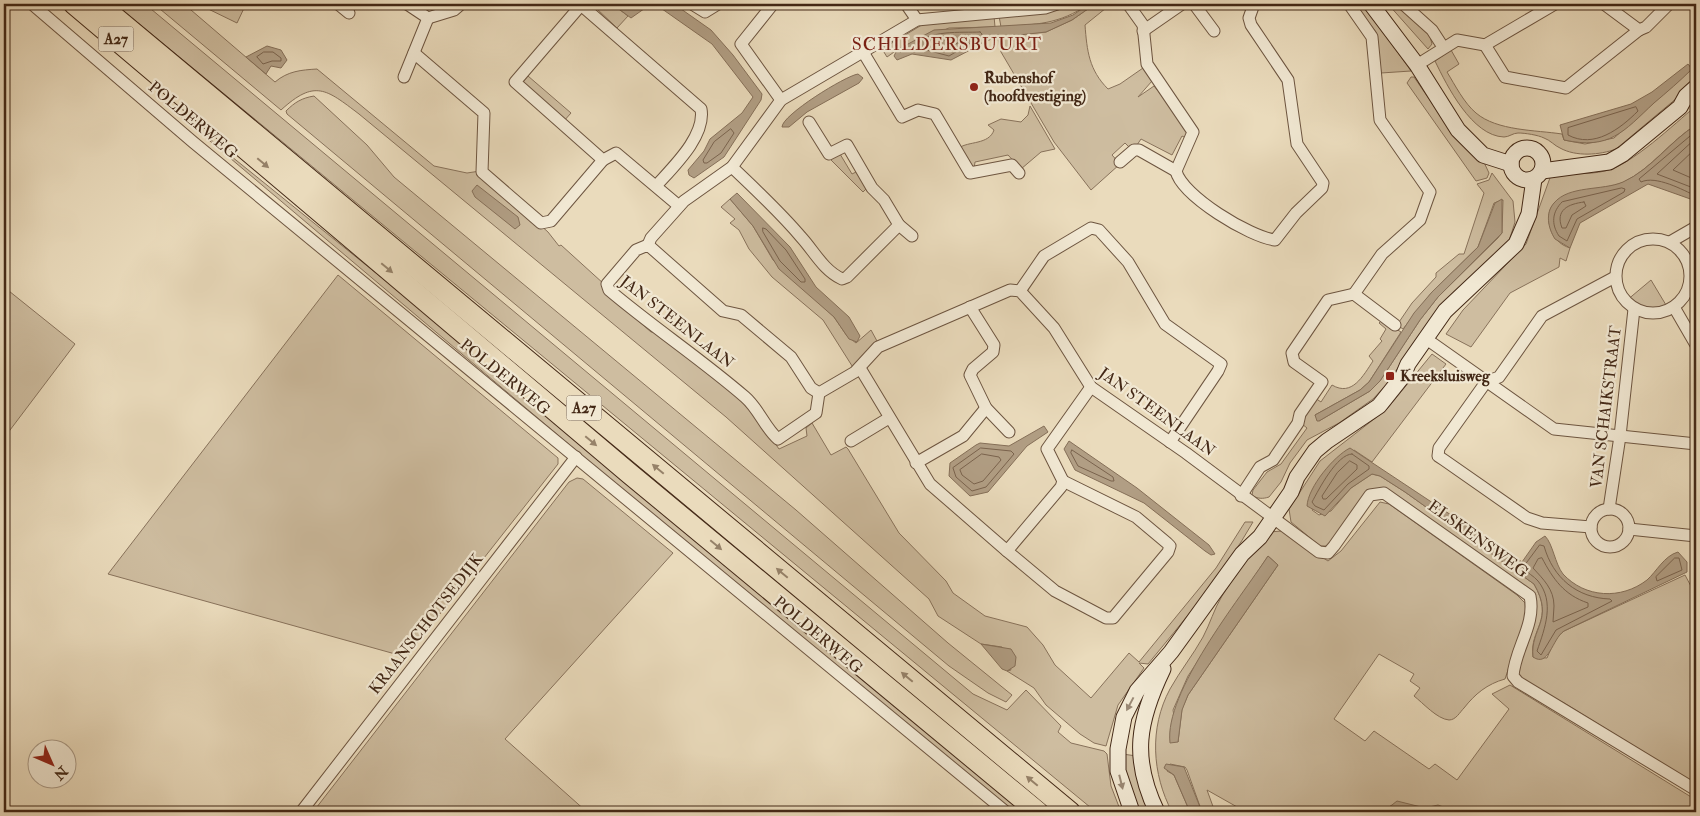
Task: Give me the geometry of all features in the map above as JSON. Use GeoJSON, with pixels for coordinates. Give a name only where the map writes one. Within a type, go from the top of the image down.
{"type":"FeatureCollection","features":[{"type":"Feature","properties":{"kind":"highway","name":"A27"},"geometry":{"type":"LineString","coordinates":[[74,4],[630,474],[1038,812]]}},
{"type":"Feature","properties":{"kind":"highway","name":"A27"},"geometry":{"type":"LineString","coordinates":[[99,4],[1070,812]]}},
{"type":"Feature","properties":{"kind":"street","name":"POLDERWEG"},"geometry":{"type":"LineString","coordinates":[[32,4],[201,149],[1006,812]]}},
{"type":"Feature","properties":{"kind":"street"},"geometry":{"type":"LineString","coordinates":[[338,4],[349,13]]}},
{"type":"Feature","properties":{"kind":"street"},"geometry":{"type":"LineString","coordinates":[[407,4],[428,18]]}},
{"type":"Feature","properties":{"kind":"street"},"geometry":{"type":"LineString","coordinates":[[428,18],[454,10],[461,4]]}},
{"type":"Feature","properties":{"kind":"street"},"geometry":{"type":"LineString","coordinates":[[692,4],[705,12],[718,4]]}},
{"type":"Feature","properties":{"kind":"street"},"geometry":{"type":"LineString","coordinates":[[773,4],[741,44],[780,100]]}},
{"type":"Feature","properties":{"kind":"street"},"geometry":{"type":"LineString","coordinates":[[906,4],[918,20]]}},
{"type":"Feature","properties":{"kind":"street"},"geometry":{"type":"LineString","coordinates":[[1058,4],[1045,8],[918,20],[780,100],[732,167],[679,206],[651,238],[648,245],[723,311],[741,315],[791,357],[811,388],[819,393],[825,392],[860,368],[878,347],[1010,290],[1020,291],[1044,256],[1091,228],[1099,230],[1128,262],[1165,324],[1221,364],[1170,442]]}},
{"type":"Feature","properties":{"kind":"street"},"geometry":{"type":"LineString","coordinates":[[1128,4],[1143,25],[1147,64],[1193,132],[1176,171],[1177,178],[1192,194],[1240,228],[1275,240],[1296,213],[1322,188],[1323,183],[1297,144],[1288,80],[1251,26],[1249,18],[1254,4]]}},
{"type":"Feature","properties":{"kind":"street"},"geometry":{"type":"LineString","coordinates":[[1144,32],[1182,4]]}},
{"type":"Feature","properties":{"kind":"street"},"geometry":{"type":"LineString","coordinates":[[1194,4],[1214,31]]}},
{"type":"Feature","properties":{"kind":"street"},"geometry":{"type":"LineString","coordinates":[[1241,496],[1260,468],[1274,460],[1298,423],[1300,414],[1322,382],[1294,362],[1292,352],[1328,300],[1354,294],[1382,254],[1420,220],[1430,192],[1380,120],[1372,37],[1349,4]]}},
{"type":"Feature","properties":{"kind":"street"},"geometry":{"type":"LineString","coordinates":[[1371,4],[1417,64],[1458,130],[1476,146],[1514,159]]}},
{"type":"Feature","properties":{"kind":"street"},"geometry":{"type":"LineString","coordinates":[[1403,4],[1432,30],[1443,47]]}},
{"type":"Feature","properties":{"kind":"street"},"geometry":{"type":"LineString","coordinates":[[1417,64],[1457,40],[1485,45],[1555,4]]}},
{"type":"Feature","properties":{"kind":"street"},"geometry":{"type":"LineString","coordinates":[[1604,4],[1639,30]]}},
{"type":"Feature","properties":{"kind":"street"},"geometry":{"type":"LineString","coordinates":[[1485,45],[1504,78],[1566,88],[1639,30],[1646,27],[1669,4]]}},
{"type":"Feature","properties":{"kind":"street"},"geometry":{"type":"LineString","coordinates":[[603,160],[514,82],[582,5],[701,109],[703,119],[687,150],[656,186]]}},
{"type":"Feature","properties":{"kind":"street"},"geometry":{"type":"LineString","coordinates":[[404,78],[428,18]]}},
{"type":"Feature","properties":{"kind":"street"},"geometry":{"type":"LineString","coordinates":[[863,52],[902,118],[918,110],[935,114],[970,173],[1012,165],[1019,172]]}},
{"type":"Feature","properties":{"kind":"street"},"geometry":{"type":"LineString","coordinates":[[414,53],[484,113],[482,172],[541,223],[551,221],[603,160],[616,153],[679,206]]}},
{"type":"Feature","properties":{"kind":"street"},"geometry":{"type":"LineString","coordinates":[[1680,107],[1686,96],[1696,88]]}},
{"type":"Feature","properties":{"kind":"street"},"geometry":{"type":"LineString","coordinates":[[1132,812],[1118,771],[1118,749],[1124,717],[1137,691],[1171,652],[1242,554],[1252,532],[1269,516],[1285,488],[1297,477],[1315,451],[1326,441],[1379,406],[1403,376],[1412,370],[1428,341],[1451,316],[1456,302],[1506,256],[1516,244],[1522,232],[1535,172],[1540,154],[1531,148],[1525,148],[1514,159],[1514,174],[1535,172],[1591,166],[1609,162],[1623,154],[1680,107],[1696,99]]}},
{"type":"Feature","properties":{"kind":"street"},"geometry":{"type":"LineString","coordinates":[[809,122],[829,154],[847,145],[872,188],[884,200],[899,225],[912,236]]}},
{"type":"Feature","properties":{"kind":"street"},"geometry":{"type":"LineString","coordinates":[[1120,162],[1134,150],[1139,150],[1176,171]]}},
{"type":"Feature","properties":{"kind":"street"},"geometry":{"type":"LineString","coordinates":[[732,167],[803,238],[812,253],[842,279],[899,225]]}},
{"type":"Feature","properties":{"kind":"street"},"geometry":{"type":"LineString","coordinates":[[1670,242],[1696,227]]}},
{"type":"Feature","properties":{"kind":"street"},"geometry":{"type":"LineString","coordinates":[[1658,238],[1670,242],[1685,256],[1693,276],[1685,294],[1674,307],[1659,313],[1646,313],[1634,309],[1624,301],[1618,290],[1615,277],[1620,258],[1632,244],[1644,239],[1658,238]]}},
{"type":"Feature","properties":{"kind":"street","name":"JAN STEENLAAN"},"geometry":{"type":"LineString","coordinates":[[648,245],[636,250],[607,284],[606,288],[650,325],[661,329],[697,360],[708,365],[755,406],[778,439],[816,413],[819,393]]}},
{"type":"Feature","properties":{"kind":"street"},"geometry":{"type":"LineString","coordinates":[[1591,527],[1542,524],[1527,518],[1438,456],[1439,448],[1486,382],[1499,376],[1542,316],[1615,277]]}},
{"type":"Feature","properties":{"kind":"street","name":"JAN STEENLAAN"},"geometry":{"type":"LineString","coordinates":[[1020,291],[1054,328],[1091,387],[1170,442],[1269,516]]}},
{"type":"Feature","properties":{"kind":"street"},"geometry":{"type":"LineString","coordinates":[[1354,294],[1395,325]]}},
{"type":"Feature","properties":{"kind":"street"},"geometry":{"type":"LineString","coordinates":[[970,307],[994,345],[993,352],[973,368],[970,375],[986,408],[1009,432]]}},
{"type":"Feature","properties":{"kind":"street"},"geometry":{"type":"LineString","coordinates":[[1674,307],[1696,345]]}},
{"type":"Feature","properties":{"kind":"street","name":"VAN SCHAIKSTRAAT"},"geometry":{"type":"LineString","coordinates":[[1609,509],[1620,436],[1634,309]]}},
{"type":"Feature","properties":{"kind":"street"},"geometry":{"type":"LineString","coordinates":[[1428,341],[1554,429],[1696,444]]}},
{"type":"Feature","properties":{"kind":"street"},"geometry":{"type":"LineString","coordinates":[[860,368],[930,484],[1055,591],[1106,618],[1113,618],[1168,552],[1170,546],[1136,517],[1063,482],[1048,448],[1091,387]]}},
{"type":"Feature","properties":{"kind":"street"},"geometry":{"type":"LineString","coordinates":[[916,463],[963,436],[986,408]]}},
{"type":"Feature","properties":{"kind":"street"},"geometry":{"type":"LineString","coordinates":[[851,441],[889,418]]}},
{"type":"Feature","properties":{"kind":"street","name":"KRAANSCHOTSEDIJK"},"geometry":{"type":"LineString","coordinates":[[301,812],[576,457]]}},
{"type":"Feature","properties":{"kind":"street"},"geometry":{"type":"LineString","coordinates":[[1007,551],[1061,487],[1063,482]]}},
{"type":"Feature","properties":{"kind":"street","name":"ELSKENSWEG"},"geometry":{"type":"LineString","coordinates":[[1269,516],[1319,552],[1328,553],[1370,495],[1384,493],[1530,596],[1533,610],[1514,666],[1513,676],[1518,682],[1696,790]]}},
{"type":"Feature","properties":{"kind":"street"},"geometry":{"type":"LineString","coordinates":[[1609,509],[1617,511],[1624,516],[1629,529],[1620,544],[1609,546],[1598,543],[1591,527],[1598,514],[1609,509]]}},
{"type":"Feature","properties":{"kind":"street"},"geometry":{"type":"LineString","coordinates":[[1629,529],[1696,536]]}},
{"type":"Feature","properties":{"kind":"street"},"geometry":{"type":"LineString","coordinates":[[1157,812],[1145,781],[1140,750],[1142,722],[1150,694],[1171,652]]}},
{"type":"Feature","properties":{"kind":"shaded area"},"geometry":{"type":"Polygon","coordinates":[[[115,4],[145,4],[973,694],[1007,710],[1026,690],[1061,726],[1058,732],[1071,743],[1104,751],[1107,754],[1111,786],[1121,812],[1096,812],[115,4]]]}},
{"type":"Feature","properties":{"kind":"shaded area"},"geometry":{"type":"Polygon","coordinates":[[[154,4],[184,4],[275,82],[290,73],[317,69],[434,166],[467,173],[480,171],[548,232],[559,246],[561,245],[604,284],[604,291],[651,332],[658,332],[748,404],[779,449],[807,436],[806,428],[812,423],[831,455],[846,447],[899,533],[946,581],[953,593],[985,616],[1027,627],[1043,645],[1055,665],[1091,698],[1129,653],[1139,662],[1216,568],[1245,522],[1253,522],[1230,559],[1176,630],[1148,664],[1139,663],[1144,668],[1118,705],[1106,746],[1094,743],[1080,734],[1046,705],[1034,688],[1007,671],[1011,670],[1002,647],[981,644],[938,616],[929,599],[726,417],[359,114],[338,98],[320,91],[303,94],[281,110],[154,4]]]}},
{"type":"Feature","properties":{"kind":"shaded area"},"geometry":{"type":"Polygon","coordinates":[[[198,4],[246,4],[237,23],[198,4]]]}},
{"type":"Feature","properties":{"kind":"shaded area"},"geometry":{"type":"Polygon","coordinates":[[[595,4],[612,4],[628,16],[617,28],[596,8],[595,4]]]}},
{"type":"Feature","properties":{"kind":"shaded area"},"geometry":{"type":"Polygon","coordinates":[[[1070,4],[1089,4],[1057,20],[1001,27],[999,16],[1056,10],[1070,4]]]}},
{"type":"Feature","properties":{"kind":"shaded area"},"geometry":{"type":"Polygon","coordinates":[[[1095,4],[1111,4],[1085,25],[1090,60],[1097,75],[1108,89],[1120,84],[1143,68],[1152,81],[1138,97],[1154,86],[1188,128],[1188,139],[1182,136],[1172,155],[1141,139],[1137,145],[1130,148],[1125,143],[1112,155],[1120,164],[1091,190],[1054,142],[1001,52],[998,39],[1010,35],[1046,32],[1072,20],[1095,4]]]}},
{"type":"Feature","properties":{"kind":"shaded area"},"geometry":{"type":"Polygon","coordinates":[[[1355,4],[1363,4],[1411,71],[1381,73],[1376,32],[1355,4]]]}},
{"type":"Feature","properties":{"kind":"shaded area"},"geometry":{"type":"Polygon","coordinates":[[[1388,4],[1399,4],[1429,33],[1432,44],[1428,49],[1388,4]]]}},
{"type":"Feature","properties":{"kind":"shaded area"},"geometry":{"type":"Polygon","coordinates":[[[994,16],[995,27],[949,28],[897,50],[887,57],[882,49],[925,23],[994,16]]]}},
{"type":"Feature","properties":{"kind":"shaded area"},"geometry":{"type":"Polygon","coordinates":[[[1451,50],[1459,64],[1447,72],[1464,99],[1476,113],[1495,123],[1562,134],[1564,140],[1585,144],[1614,138],[1696,65],[1696,82],[1616,149],[1595,154],[1573,153],[1538,136],[1518,133],[1504,137],[1492,134],[1481,128],[1462,108],[1435,61],[1451,50]]]}},
{"type":"Feature","properties":{"kind":"shaded area"},"geometry":{"type":"Polygon","coordinates":[[[528,76],[571,113],[563,122],[520,85],[528,76]]]}},
{"type":"Feature","properties":{"kind":"shaded area"},"geometry":{"type":"Polygon","coordinates":[[[1411,77],[1414,77],[1438,112],[1481,156],[1489,173],[1487,178],[1476,181],[1407,83],[1411,77]]]}},
{"type":"Feature","properties":{"kind":"shaded area"},"geometry":{"type":"Polygon","coordinates":[[[314,96],[367,145],[394,177],[796,510],[948,643],[1012,695],[1006,702],[988,693],[949,666],[287,114],[286,111],[302,99],[314,96]]]}},
{"type":"Feature","properties":{"kind":"shaded area"},"geometry":{"type":"Polygon","coordinates":[[[159,98],[485,361],[1027,812],[1004,812],[159,98]]]}},
{"type":"Feature","properties":{"kind":"shaded area"},"geometry":{"type":"Polygon","coordinates":[[[1030,106],[1055,149],[1041,152],[1021,169],[1008,155],[975,162],[974,169],[959,148],[988,138],[994,130],[988,125],[1001,119],[1021,122],[1028,115],[1030,106]]]}},
{"type":"Feature","properties":{"kind":"shaded area"},"geometry":{"type":"Polygon","coordinates":[[[1696,106],[1696,125],[1634,176],[1624,182],[1574,193],[1554,204],[1549,214],[1550,227],[1557,240],[1570,248],[1566,261],[1560,258],[1559,267],[1510,293],[1471,347],[1446,334],[1463,310],[1526,244],[1551,175],[1598,172],[1616,167],[1640,153],[1696,106]]]}},
{"type":"Feature","properties":{"kind":"shaded area"},"geometry":{"type":"Polygon","coordinates":[[[840,154],[852,174],[858,171],[868,187],[863,192],[830,159],[840,154]]]}},
{"type":"Feature","properties":{"kind":"shaded area"},"geometry":{"type":"Polygon","coordinates":[[[1492,173],[1513,201],[1515,222],[1509,241],[1436,311],[1387,384],[1373,399],[1339,423],[1307,440],[1290,463],[1281,482],[1269,497],[1260,498],[1252,495],[1253,490],[1267,472],[1281,464],[1307,428],[1302,424],[1303,416],[1315,398],[1321,402],[1332,385],[1339,388],[1351,387],[1365,373],[1373,361],[1369,356],[1382,341],[1380,339],[1386,329],[1379,323],[1382,320],[1401,332],[1369,382],[1360,390],[1315,415],[1319,421],[1370,391],[1380,381],[1420,320],[1438,297],[1502,233],[1503,200],[1494,203],[1478,247],[1432,292],[1403,329],[1397,325],[1412,303],[1436,277],[1436,273],[1459,254],[1464,254],[1484,193],[1477,184],[1489,180],[1492,173]]]}},
{"type":"Feature","properties":{"kind":"shaded area"},"geometry":{"type":"Polygon","coordinates":[[[730,199],[753,226],[773,260],[834,317],[847,336],[856,343],[871,330],[877,341],[854,369],[823,320],[772,277],[749,249],[739,230],[730,223],[735,219],[721,207],[730,199]]]}},
{"type":"Feature","properties":{"kind":"shaded area"},"geometry":{"type":"Polygon","coordinates":[[[338,275],[558,458],[558,464],[406,657],[108,574],[338,275]]]}},
{"type":"Feature","properties":{"kind":"shaded area"},"geometry":{"type":"Polygon","coordinates":[[[1651,280],[1666,305],[1666,311],[1644,311],[1635,308],[1626,301],[1651,280]]]}},
{"type":"Feature","properties":{"kind":"shaded area"},"geometry":{"type":"Polygon","coordinates":[[[4,287],[75,344],[4,438],[4,287]]]}},
{"type":"Feature","properties":{"kind":"shaded area"},"geometry":{"type":"Polygon","coordinates":[[[1432,354],[1446,364],[1372,462],[1354,450],[1312,510],[1319,515],[1331,511],[1351,488],[1372,474],[1380,476],[1405,492],[1534,584],[1540,597],[1542,616],[1534,639],[1533,657],[1547,658],[1555,639],[1564,631],[1685,575],[1693,590],[1696,589],[1696,784],[1564,703],[1517,679],[1535,598],[1382,489],[1330,546],[1320,546],[1291,522],[1289,509],[1320,461],[1387,409],[1432,354]]]}},
{"type":"Feature","properties":{"kind":"shaded area"},"geometry":{"type":"Polygon","coordinates":[[[577,478],[583,479],[673,553],[505,739],[587,812],[313,812],[569,482],[577,478]]]}},
{"type":"Feature","properties":{"kind":"shaded area"},"geometry":{"type":"Polygon","coordinates":[[[1380,502],[1389,504],[1517,595],[1525,603],[1526,616],[1505,679],[1482,690],[1454,719],[1444,719],[1435,714],[1414,696],[1420,688],[1410,681],[1414,674],[1379,654],[1334,719],[1365,741],[1374,731],[1429,769],[1435,764],[1457,780],[1509,709],[1492,694],[1510,685],[1696,800],[1696,812],[1433,812],[1444,808],[1436,806],[1418,807],[1400,803],[1389,807],[1383,812],[1246,812],[1207,790],[1215,812],[1202,812],[1185,767],[1170,764],[1167,771],[1174,775],[1190,812],[1172,812],[1160,782],[1157,767],[1156,735],[1159,719],[1170,689],[1203,637],[1227,587],[1269,532],[1282,531],[1328,561],[1341,551],[1380,502]],[[1268,556],[1188,676],[1173,710],[1178,742],[1182,709],[1188,695],[1278,565],[1268,556]]]}},
{"type":"Feature","properties":{"kind":"shaded area"},"geometry":{"type":"Polygon","coordinates":[[[1122,754],[1137,756],[1152,812],[1138,812],[1132,801],[1122,754]]]}},
{"type":"Feature","properties":{"kind":"water"},"geometry":{"type":"Polygon","coordinates":[[[612,4],[651,4],[631,18],[612,4]]]}},
{"type":"Feature","properties":{"kind":"water"},"geometry":{"type":"Polygon","coordinates":[[[655,4],[674,4],[711,30],[733,55],[762,94],[761,100],[724,157],[694,178],[689,175],[688,170],[704,151],[710,139],[742,113],[753,97],[712,44],[655,4]]]}},
{"type":"Feature","properties":{"kind":"water"},"geometry":{"type":"Polygon","coordinates":[[[1089,4],[1095,4],[1072,20],[1046,32],[993,38],[951,60],[912,54],[897,60],[894,56],[897,50],[934,30],[1051,23],[1073,15],[1089,4]]]}},
{"type":"Feature","properties":{"kind":"water"},"geometry":{"type":"Polygon","coordinates":[[[267,46],[281,50],[287,60],[281,68],[271,66],[266,74],[246,57],[267,46]]]}},
{"type":"Feature","properties":{"kind":"water"},"geometry":{"type":"Polygon","coordinates":[[[1688,64],[1692,69],[1615,136],[1593,143],[1564,140],[1560,125],[1631,104],[1652,92],[1688,64]]]}},
{"type":"Feature","properties":{"kind":"water"},"geometry":{"type":"Polygon","coordinates":[[[858,74],[863,78],[859,83],[807,112],[789,127],[782,127],[785,121],[803,105],[841,81],[858,74]]]}},
{"type":"Feature","properties":{"kind":"water"},"geometry":{"type":"Polygon","coordinates":[[[1696,125],[1696,201],[1648,184],[1580,223],[1570,248],[1555,239],[1549,225],[1549,211],[1560,197],[1568,193],[1623,182],[1643,170],[1696,125]]]}},
{"type":"Feature","properties":{"kind":"water"},"geometry":{"type":"Polygon","coordinates":[[[477,185],[518,217],[520,225],[515,229],[475,197],[472,191],[477,185]]]}},
{"type":"Feature","properties":{"kind":"water"},"geometry":{"type":"Polygon","coordinates":[[[737,193],[790,247],[816,287],[849,317],[860,336],[857,342],[849,339],[834,317],[779,269],[753,226],[730,199],[737,193]]]}},
{"type":"Feature","properties":{"kind":"water"},"geometry":{"type":"Polygon","coordinates":[[[1502,199],[1502,233],[1438,297],[1420,320],[1380,381],[1370,391],[1317,421],[1315,415],[1360,390],[1369,382],[1414,313],[1432,292],[1478,247],[1495,203],[1502,199]]]}},
{"type":"Feature","properties":{"kind":"water"},"geometry":{"type":"Polygon","coordinates":[[[1044,426],[1048,432],[1027,446],[988,492],[970,496],[949,476],[950,463],[976,445],[980,443],[1009,446],[1044,426]]]}},
{"type":"Feature","properties":{"kind":"water"},"geometry":{"type":"Polygon","coordinates":[[[1069,441],[1137,488],[1209,545],[1215,554],[1211,555],[1205,551],[1144,503],[1075,470],[1064,449],[1069,441]]]}},
{"type":"Feature","properties":{"kind":"water"},"geometry":{"type":"Polygon","coordinates":[[[1350,448],[1522,562],[1536,542],[1545,536],[1563,574],[1572,582],[1592,592],[1615,593],[1637,586],[1647,580],[1665,560],[1678,552],[1687,562],[1687,572],[1564,631],[1547,656],[1543,659],[1538,659],[1533,657],[1533,647],[1542,615],[1542,607],[1540,596],[1534,584],[1405,492],[1380,476],[1372,474],[1351,488],[1325,516],[1307,506],[1308,498],[1317,481],[1337,458],[1350,448]]]}},
{"type":"Feature","properties":{"kind":"water"},"geometry":{"type":"Polygon","coordinates":[[[1268,556],[1278,565],[1188,695],[1182,710],[1178,742],[1170,743],[1171,722],[1179,698],[1191,673],[1223,621],[1268,556]]]}},
{"type":"Feature","properties":{"kind":"water"},"geometry":{"type":"Polygon","coordinates":[[[981,644],[1011,649],[1016,657],[1015,666],[1007,671],[1002,669],[981,644]]]}},
{"type":"Feature","properties":{"kind":"water"},"geometry":{"type":"Polygon","coordinates":[[[1166,764],[1184,767],[1202,812],[1190,812],[1174,775],[1164,768],[1166,764]]]}},
{"type":"Feature","properties":{"kind":"water"},"geometry":{"type":"Polygon","coordinates":[[[1397,801],[1425,808],[1438,805],[1446,808],[1437,809],[1433,812],[1383,812],[1397,801]]]}},
{"type":"Feature","properties":{"kind":"place","name":"Rubenshof (hoofdvestiging)"},"geometry":{"type":"Point","coordinates":[974,87]}},
{"type":"Feature","properties":{"kind":"place","name":"Kreeksluisweg"},"geometry":{"type":"Point","coordinates":[1390,376]}},
{"type":"Feature","properties":{"kind":"district","name":"SCHILDERSBUURT"},"geometry":{"type":"Point","coordinates":[947,44]}}]}
